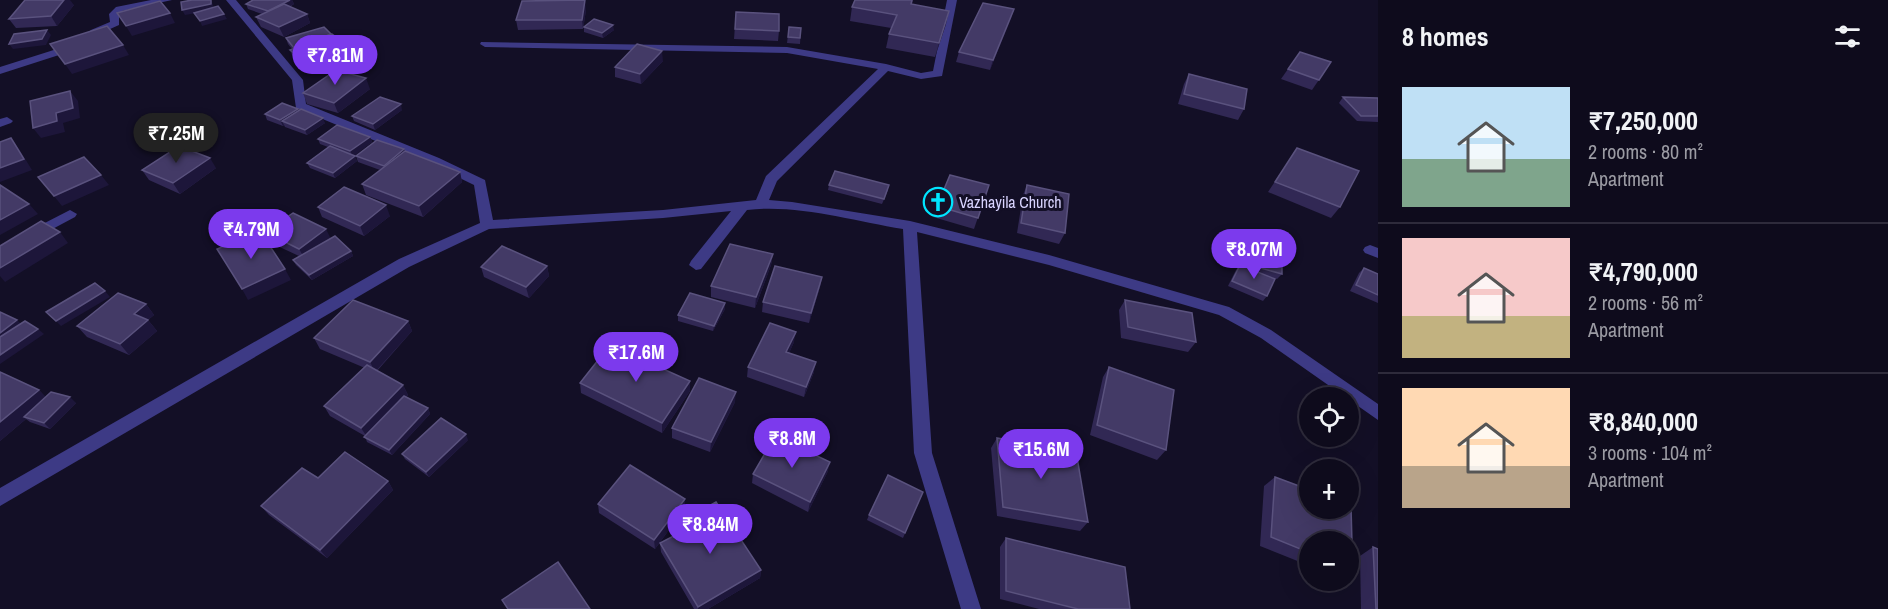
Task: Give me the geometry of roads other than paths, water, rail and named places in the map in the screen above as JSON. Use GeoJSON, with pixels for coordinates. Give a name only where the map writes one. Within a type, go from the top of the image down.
{"type":"FeatureCollection","features":[{"type":"Feature","properties":{"kind":"street"},"geometry":{"type":"LineString","coordinates":[[0,71],[83,44],[94,32],[115,23],[114,14],[119,9],[167,0]]}},
{"type":"Feature","properties":{"kind":"street"},"geometry":{"type":"LineString","coordinates":[[231,0],[297,80],[300,106],[435,161],[480,183],[487,225]]}},
{"type":"Feature","properties":{"kind":"street"},"geometry":{"type":"LineString","coordinates":[[485,44],[787,50],[921,76],[938,74],[952,0]]}},
{"type":"Feature","properties":{"kind":"street"},"geometry":{"type":"LineString","coordinates":[[761,204],[771,178],[886,68]]}},
{"type":"Feature","properties":{"kind":"street"},"geometry":{"type":"LineString","coordinates":[[0,498],[404,263],[487,225],[663,214],[761,204],[792,206],[910,226],[1049,260],[1224,311],[1266,334],[1378,413]]}},
{"type":"Feature","properties":{"kind":"street"},"geometry":{"type":"LineString","coordinates":[[696,266],[743,206]]}},
{"type":"Feature","properties":{"kind":"street"},"geometry":{"type":"LineString","coordinates":[[0,252],[70,214]]}},
{"type":"Feature","properties":{"kind":"street"},"geometry":{"type":"LineString","coordinates":[[910,226],[923,453],[971,609]]}},
{"type":"Feature","properties":{"kind":"place","name":"Vazhayila Church"},"geometry":{"type":"Point","coordinates":[938,202]}}]}
